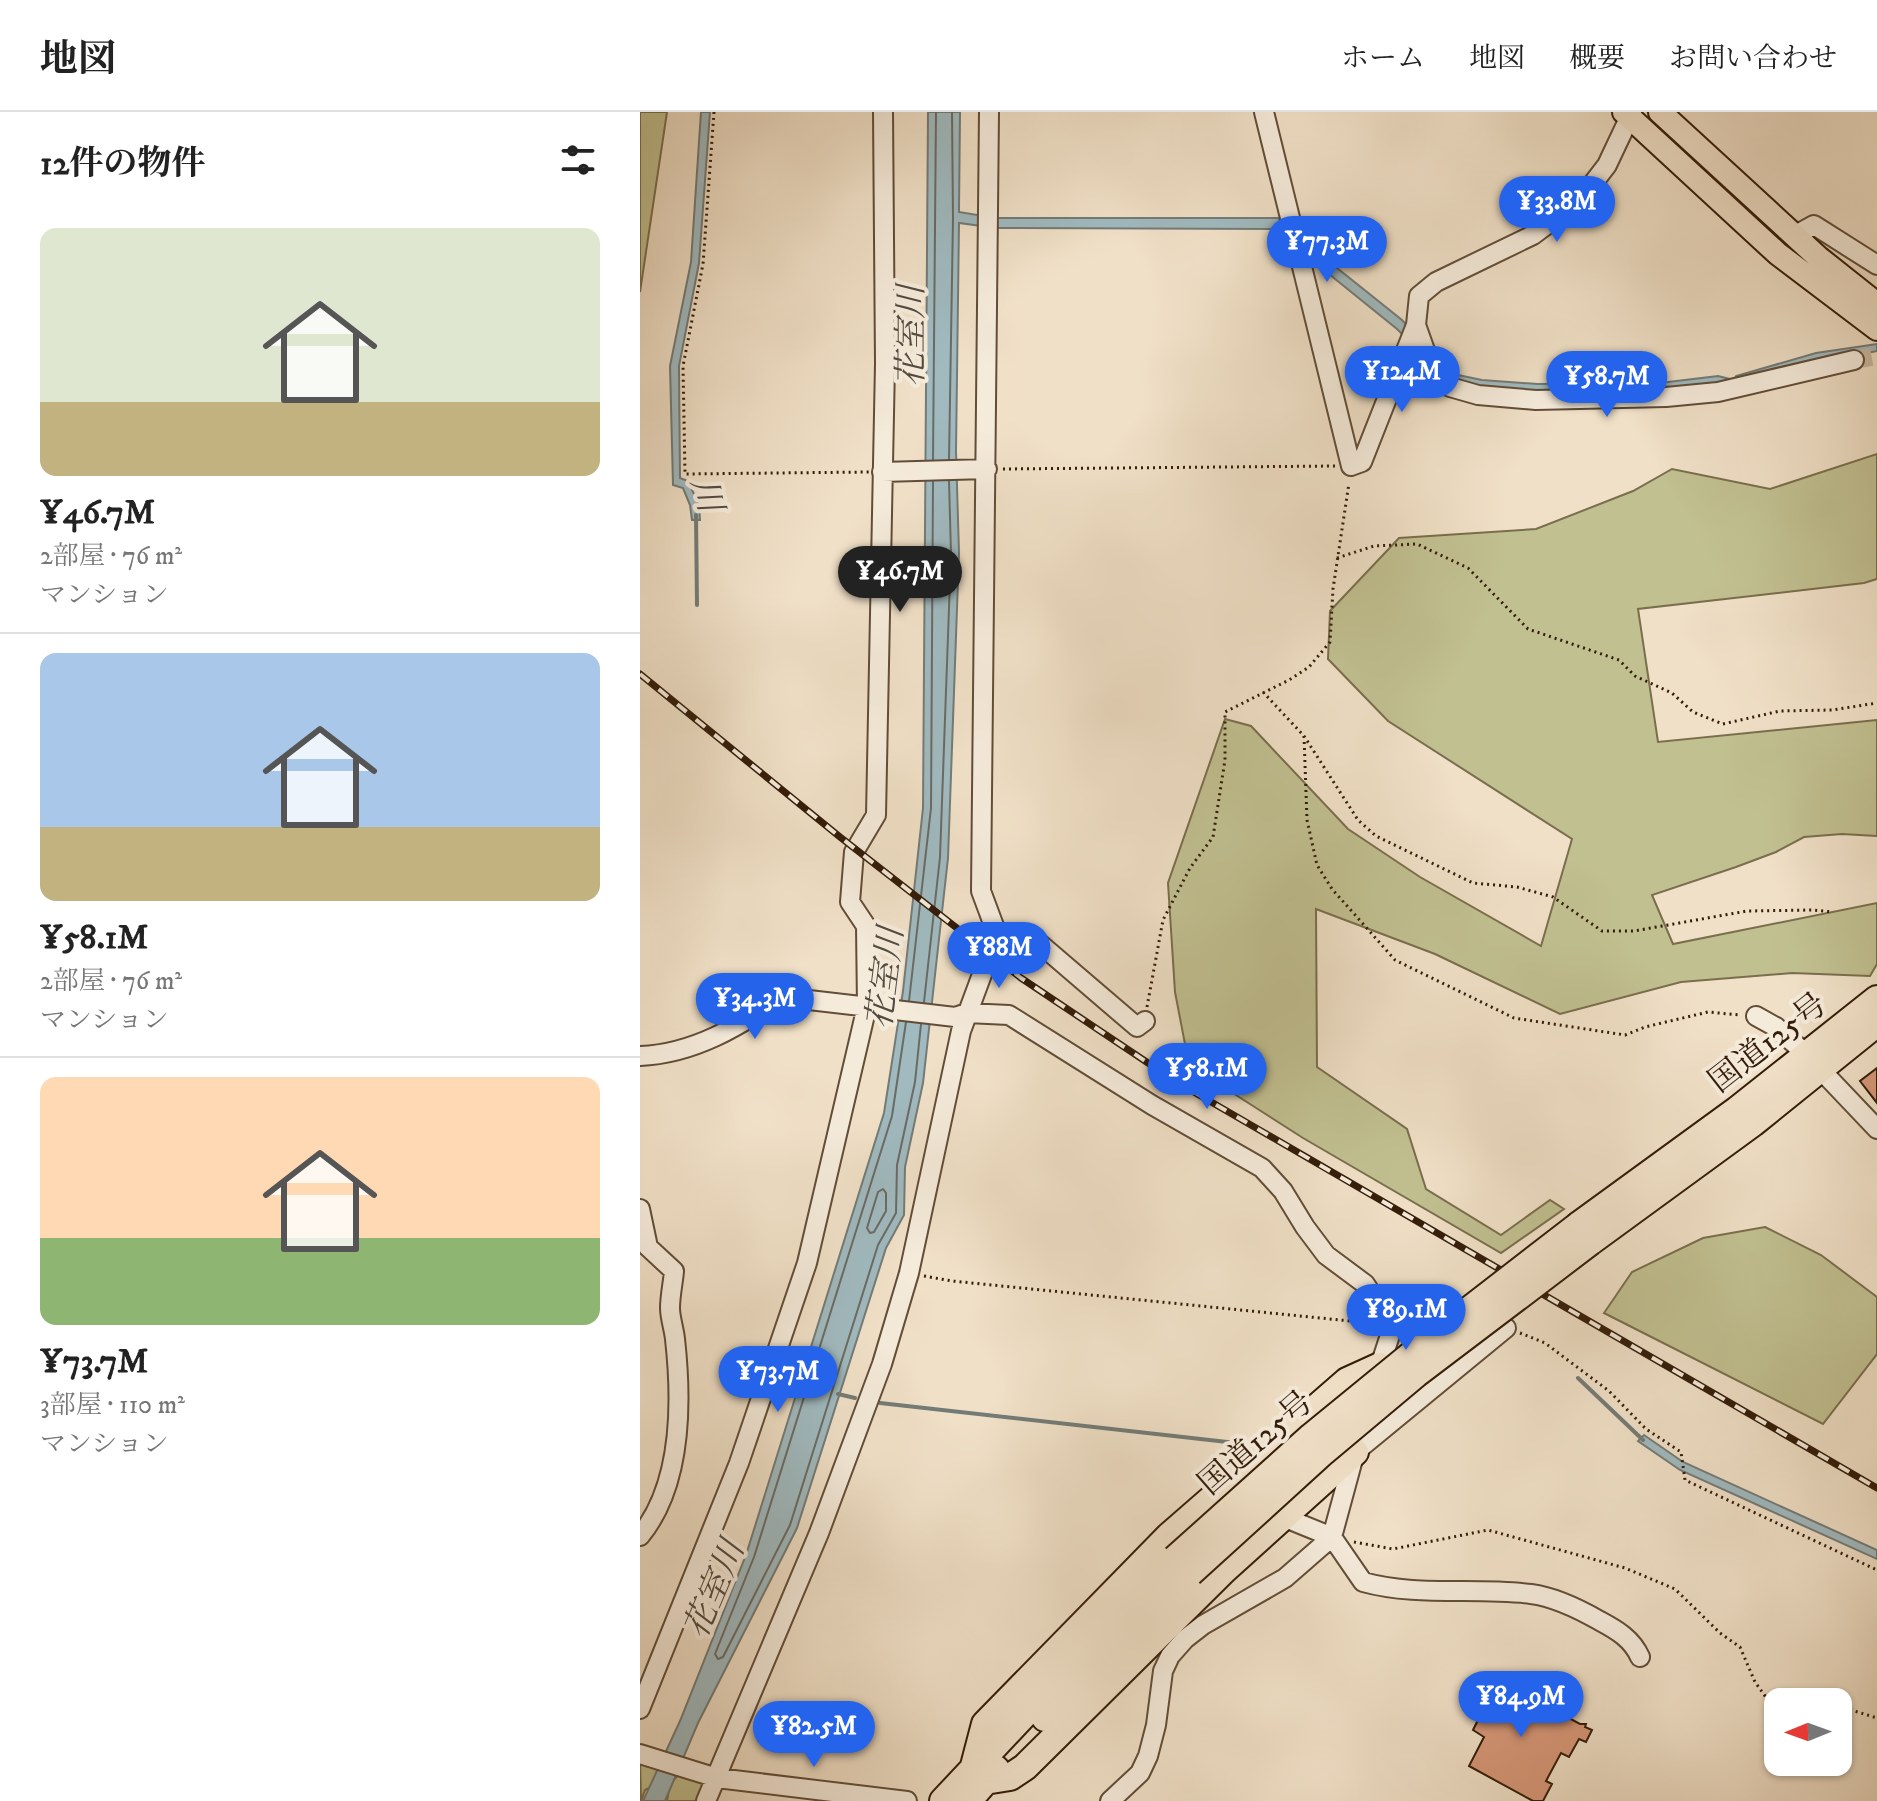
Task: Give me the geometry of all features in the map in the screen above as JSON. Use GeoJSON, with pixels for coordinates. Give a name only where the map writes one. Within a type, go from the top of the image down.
{"type":"FeatureCollection","features":[{"type":"Feature","properties":{"kind":"highway","name":"国道125号"},"geometry":{"type":"LineString","coordinates":[[943,1801],[976,1783],[1101,1661],[1182,1566],[1504,1306],[1584,1234],[1753,1123],[1877,999]]}},
{"type":"Feature","properties":{"kind":"highway","name":"国道125号"},"geometry":{"type":"LineString","coordinates":[[1813,1062],[1877,1023]]}},
{"type":"Feature","properties":{"kind":"highway"},"geometry":{"type":"LineString","coordinates":[[1355,1452],[1224,1570],[1025,1767],[1010,1777],[976,1783],[985,1724],[1169,1536],[1347,1381],[1380,1366]]}},
{"type":"Feature","properties":{"kind":"main road"},"geometry":{"type":"LineString","coordinates":[[1660,112],[1794,236],[1877,304]]}},
{"type":"Feature","properties":{"kind":"main road"},"geometry":{"type":"LineString","coordinates":[[1628,114],[1778,254],[1877,329]]}},
{"type":"Feature","properties":{"kind":"street"},"geometry":{"type":"LineString","coordinates":[[640,1709],[739,1463],[807,1263],[872,1007],[866,926],[850,902],[854,852],[876,815],[885,364],[883,112]]}},
{"type":"Feature","properties":{"kind":"street"},"geometry":{"type":"LineString","coordinates":[[706,1801],[712,1776],[819,1533],[882,1364],[909,1273],[961,1031],[961,1015],[997,934],[981,891],[989,112]]}},
{"type":"Feature","properties":{"kind":"street"},"geometry":{"type":"LineString","coordinates":[[1264,112],[1351,466],[1362,462],[1416,325],[1419,296],[1436,282],[1533,235],[1581,199],[1607,165],[1628,114]]}},
{"type":"Feature","properties":{"kind":"street"},"geometry":{"type":"LineString","coordinates":[[1794,236],[1814,225],[1877,265]]}},
{"type":"Feature","properties":{"kind":"street"},"geometry":{"type":"LineString","coordinates":[[1416,325],[1433,373],[1450,387],[1478,395],[1536,400],[1718,392],[1854,360]]}},
{"type":"Feature","properties":{"kind":"street"},"geometry":{"type":"LineString","coordinates":[[882,472],[987,469]]}},
{"type":"Feature","properties":{"kind":"street"},"geometry":{"type":"LineString","coordinates":[[997,934],[1039,943],[1137,1027],[1145,1021]]}},
{"type":"Feature","properties":{"kind":"street"},"geometry":{"type":"LineString","coordinates":[[640,1056],[659,1055],[708,1042],[783,997],[961,1015],[1009,1015],[1152,1105],[1262,1168],[1283,1191],[1326,1255],[1365,1284],[1393,1326],[1332,1537],[1285,1578],[1203,1625],[1170,1656],[1160,1684],[1156,1725],[1148,1756],[1140,1773],[1110,1801]]}},
{"type":"Feature","properties":{"kind":"street"},"geometry":{"type":"LineString","coordinates":[[1756,1016],[1776,1027],[1877,1129]]}},
{"type":"Feature","properties":{"kind":"street"},"geometry":{"type":"LineString","coordinates":[[640,1209],[643,1235],[648,1247],[674,1271],[670,1309],[675,1340],[677,1408],[674,1450],[661,1505],[640,1536]]}},
{"type":"Feature","properties":{"kind":"street"},"geometry":{"type":"LineString","coordinates":[[1380,1366],[1437,1324]]}},
{"type":"Feature","properties":{"kind":"street"},"geometry":{"type":"LineString","coordinates":[[1355,1452],[1506,1328]]}},
{"type":"Feature","properties":{"kind":"street"},"geometry":{"type":"LineString","coordinates":[[1283,1517],[1332,1537],[1363,1582],[1404,1589],[1490,1591],[1544,1597],[1582,1611],[1618,1631],[1635,1646],[1640,1657]]}},
{"type":"Feature","properties":{"kind":"street"},"geometry":{"type":"LineString","coordinates":[[640,1754],[712,1776],[907,1801]]}},
{"type":"Feature","properties":{"kind":"path"},"geometry":{"type":"LineString","coordinates":[[714,112],[703,264],[683,366],[685,474],[882,472]]}},
{"type":"Feature","properties":{"kind":"path"},"geometry":{"type":"LineString","coordinates":[[987,469],[1351,466],[1337,558],[1330,642],[1309,667],[1225,712],[1225,760],[1213,837],[1190,868],[1163,920],[1145,1021]]}},
{"type":"Feature","properties":{"kind":"path"},"geometry":{"type":"LineString","coordinates":[[1337,558],[1374,546],[1417,544],[1468,568],[1528,629],[1619,660],[1635,676],[1672,693],[1693,712],[1723,724],[1780,711],[1832,710],[1877,703]]}},
{"type":"Feature","properties":{"kind":"path"},"geometry":{"type":"LineString","coordinates":[[1263,692],[1304,736],[1358,820],[1376,836],[1473,883],[1517,887],[1553,897],[1602,931],[1634,931],[1747,911],[1833,912]]}},
{"type":"Feature","properties":{"kind":"path"},"geometry":{"type":"LineString","coordinates":[[1304,736],[1307,820],[1317,865],[1332,889],[1395,960],[1514,1018],[1625,1035],[1708,1012],[1756,1016]]}},
{"type":"Feature","properties":{"kind":"path"},"geometry":{"type":"LineString","coordinates":[[909,1273],[952,1281],[1393,1326]]}},
{"type":"Feature","properties":{"kind":"path"},"geometry":{"type":"LineString","coordinates":[[1506,1328],[1545,1343],[1609,1391],[1646,1429],[1681,1452],[1685,1480],[1877,1570]]}},
{"type":"Feature","properties":{"kind":"path"},"geometry":{"type":"LineString","coordinates":[[1332,1537],[1393,1549],[1488,1530],[1625,1568],[1675,1589],[1720,1633],[1740,1647],[1764,1695]]}},
{"type":"Feature","properties":{"kind":"path"},"geometry":{"type":"LineString","coordinates":[[1852,1710],[1877,1718]]}},
{"type":"Feature","properties":{"kind":"shaded area"},"geometry":{"type":"Polygon","coordinates":[[[640,112],[667,112],[640,292],[640,112]]]}},
{"type":"Feature","properties":{"kind":"shaded area"},"geometry":{"type":"Polygon","coordinates":[[[1877,454],[1877,579],[1638,609],[1658,742],[1877,720],[1877,836],[1842,834],[1804,837],[1776,852],[1652,895],[1673,944],[1877,903],[1877,964],[1870,976],[1792,973],[1681,982],[1560,1014],[1435,954],[1316,909],[1317,1067],[1407,1129],[1426,1189],[1501,1235],[1550,1200],[1564,1209],[1501,1253],[1303,1138],[1189,1065],[1175,992],[1168,883],[1225,719],[1251,726],[1348,829],[1420,877],[1541,946],[1572,839],[1388,721],[1328,659],[1330,611],[1399,538],[1536,529],[1633,491],[1672,469],[1770,489],[1877,454]]]}},
{"type":"Feature","properties":{"kind":"shaded area"},"geometry":{"type":"Polygon","coordinates":[[[1765,1227],[1821,1255],[1877,1297],[1877,1354],[1823,1424],[1604,1313],[1632,1272],[1703,1238],[1765,1227]]]}},
{"type":"Feature","properties":{"kind":"shaded area"},"geometry":{"type":"Polygon","coordinates":[[[640,1760],[660,1766],[655,1785],[645,1790],[641,1801],[640,1760]]]}},
{"type":"Feature","properties":{"kind":"shaded area"},"geometry":{"type":"Polygon","coordinates":[[[680,1773],[706,1781],[697,1801],[667,1801],[670,1784],[680,1773]]]}},
{"type":"Feature","properties":{"kind":"water"},"geometry":{"type":"Polygon","coordinates":[[[701,112],[710,112],[699,263],[679,366],[680,478],[688,481],[699,505],[700,520],[692,520],[683,488],[673,485],[670,366],[691,262],[701,112]]]}},
{"type":"Feature","properties":{"kind":"water"},"geometry":{"type":"Polygon","coordinates":[[[928,112],[960,112],[959,212],[995,218],[1278,218],[1402,320],[1446,368],[1458,375],[1538,384],[1668,382],[1718,376],[1734,380],[1736,376],[1816,353],[1877,344],[1877,351],[1742,384],[1537,395],[1453,384],[1397,329],[1293,245],[1278,229],[996,228],[959,223],[956,451],[959,553],[948,858],[923,1083],[905,1167],[904,1215],[886,1248],[797,1528],[698,1723],[665,1801],[643,1801],[680,1721],[746,1555],[884,1113],[903,991],[923,808],[928,112]]]}},
{"type":"Feature","properties":{"kind":"water"},"geometry":{"type":"Polygon","coordinates":[[[1644,1435],[1683,1462],[1877,1550],[1877,1559],[1680,1470],[1638,1441],[1644,1435]]]}},
{"type":"Feature","properties":{"kind":"building"},"geometry":{"type":"Polygon","coordinates":[[[1877,1068],[1877,1103],[1860,1081],[1877,1068]]]}},
{"type":"Feature","properties":{"kind":"building"},"geometry":{"type":"Polygon","coordinates":[[[1490,1676],[1580,1724],[1586,1724],[1585,1727],[1592,1730],[1586,1742],[1579,1739],[1569,1757],[1561,1753],[1546,1781],[1552,1784],[1543,1801],[1533,1801],[1469,1766],[1484,1737],[1473,1730],[1478,1720],[1470,1715],[1490,1676]]]}},
{"type":"Feature","properties":{"kind":"waterway","name":"川"},"geometry":{"type":"LineString","coordinates":[[696,515],[697,605]]}},
{"type":"Feature","properties":{"kind":"waterway"},"geometry":{"type":"LineString","coordinates":[[1578,1378],[1643,1440]]}},
{"type":"Feature","properties":{"kind":"waterway"},"geometry":{"type":"LineString","coordinates":[[838,1394],[855,1398]]}},
{"type":"Feature","properties":{"kind":"waterway"},"geometry":{"type":"LineString","coordinates":[[880,1403],[1254,1445]]}},
{"type":"Feature","properties":{"kind":"tunnel"},"geometry":{"type":"LineString","coordinates":[[1854,360],[1877,356]]}},
{"type":"Feature","properties":{"kind":"railway"},"geometry":{"type":"LineString","coordinates":[[640,674],[840,837],[1021,978],[1175,1081],[1877,1488]]}},
{"type":"Feature","properties":{"kind":"water label","name":"花室川"},"geometry":{"type":"Point","coordinates":[910,336]}},
{"type":"Feature","properties":{"kind":"water label","name":"花室川"},"geometry":{"type":"Point","coordinates":[884,978]}},
{"type":"Feature","properties":{"kind":"water label","name":"花室川"},"geometry":{"type":"Point","coordinates":[713,1589]}}]}
